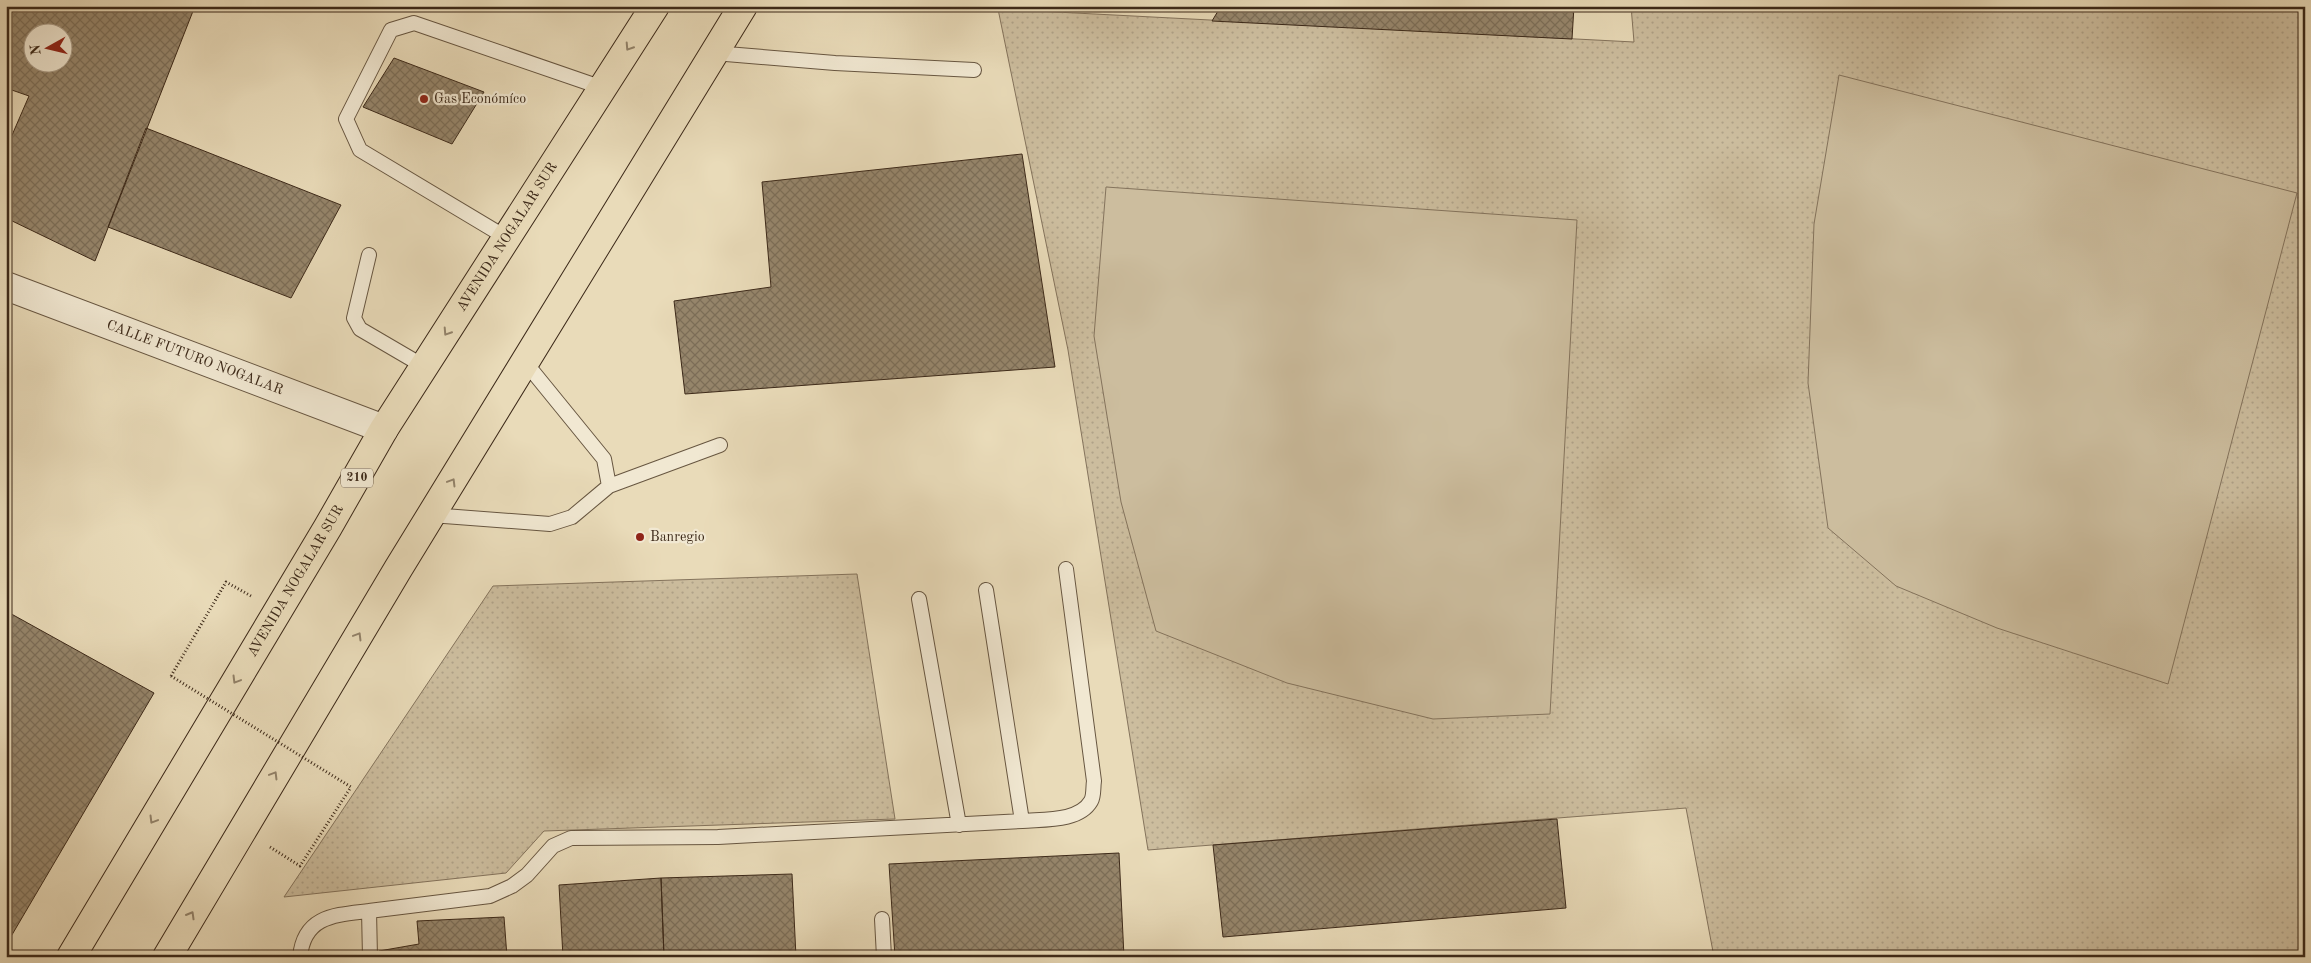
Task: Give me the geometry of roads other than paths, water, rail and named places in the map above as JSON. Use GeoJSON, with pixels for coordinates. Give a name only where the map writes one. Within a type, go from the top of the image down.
{"type":"FeatureCollection","features":[{"type":"Feature","properties":{"kind":"highway","name":"AVENIDA NOGALAR SUR"},"geometry":{"type":"LineString","coordinates":[[71,957],[278,611],[384,429],[655,6]]}},
{"type":"Feature","properties":{"kind":"highway"},"geometry":{"type":"LineString","coordinates":[[167,957],[431,515],[743,6]]}},
{"type":"Feature","properties":{"kind":"street","name":"CALLE FUTURO NOGALAR"},"geometry":{"type":"LineString","coordinates":[[6,286],[384,429]]}},
{"type":"Feature","properties":{"kind":"lane"},"geometry":{"type":"LineString","coordinates":[[507,238],[360,150],[346,119],[391,30],[414,23],[603,88]]}},
{"type":"Feature","properties":{"kind":"lane"},"geometry":{"type":"LineString","coordinates":[[714,53],[835,63],[974,70]]}},
{"type":"Feature","properties":{"kind":"lane"},"geometry":{"type":"LineString","coordinates":[[369,254],[354,318],[360,329],[425,367]]}},
{"type":"Feature","properties":{"kind":"lane"},"geometry":{"type":"LineString","coordinates":[[525,362],[604,460],[609,486]]}},
{"type":"Feature","properties":{"kind":"lane"},"geometry":{"type":"LineString","coordinates":[[431,515],[550,524],[572,517],[609,486],[720,445]]}},
{"type":"Feature","properties":{"kind":"lane"},"geometry":{"type":"LineString","coordinates":[[300,957],[301,945],[308,932],[318,922],[329,916],[490,896],[512,886],[527,875],[553,846],[571,838],[718,837],[959,825],[1066,816],[1082,811],[1092,800],[1094,781],[1066,569]]}},
{"type":"Feature","properties":{"kind":"lane"},"geometry":{"type":"LineString","coordinates":[[986,590],[1022,821]]}},
{"type":"Feature","properties":{"kind":"lane"},"geometry":{"type":"LineString","coordinates":[[919,599],[959,825]]}},
{"type":"Feature","properties":{"kind":"lane"},"geometry":{"type":"LineString","coordinates":[[369,911],[370,957]]}},
{"type":"Feature","properties":{"kind":"lane"},"geometry":{"type":"LineString","coordinates":[[882,919],[884,957]]}},
{"type":"Feature","properties":{"kind":"place","name":"Gas Económíco"},"geometry":{"type":"Point","coordinates":[424,99]}},
{"type":"Feature","properties":{"kind":"place","name":"Banregio"},"geometry":{"type":"Point","coordinates":[640,537]}}]}
